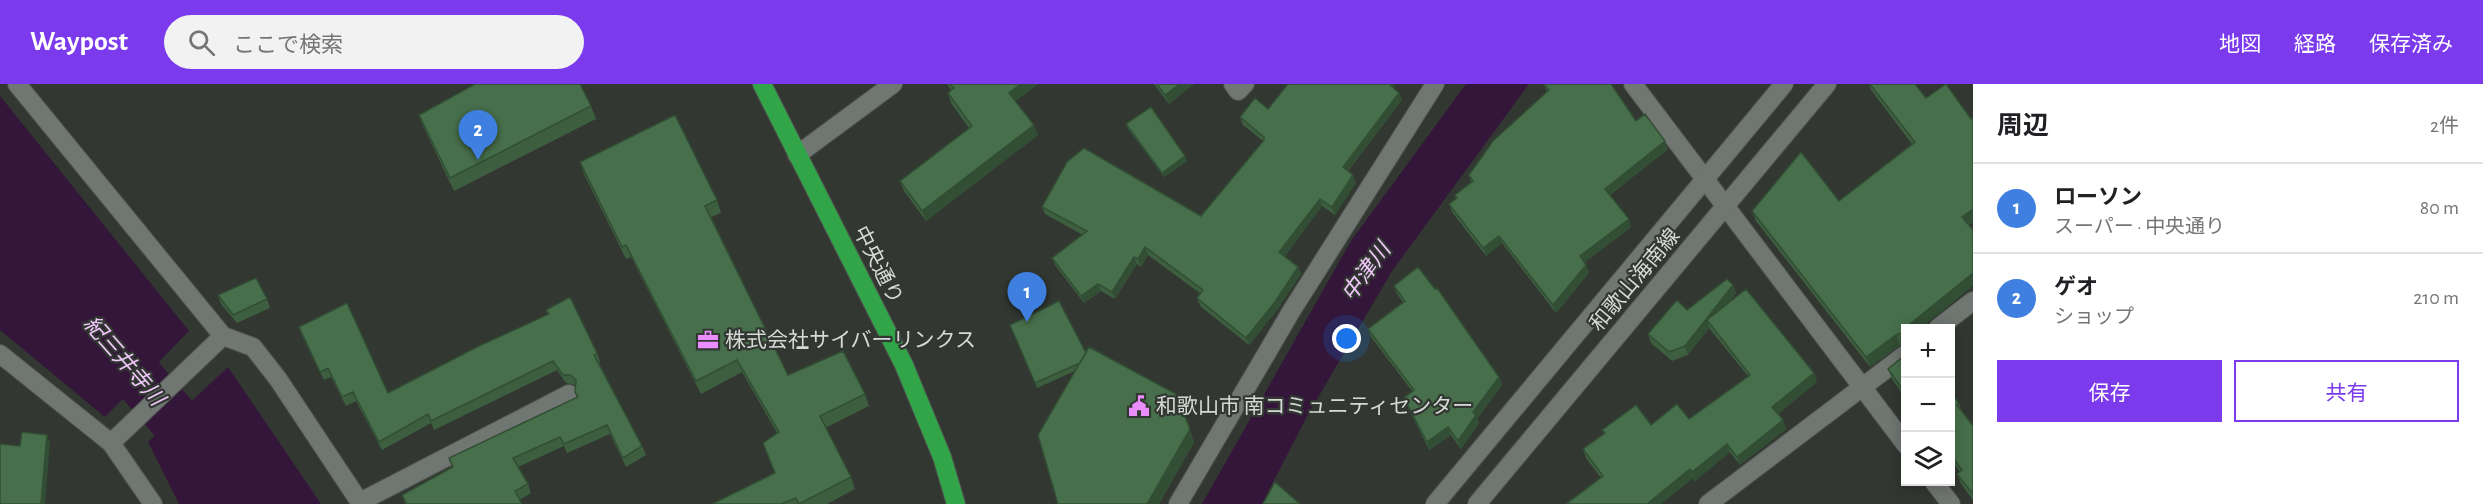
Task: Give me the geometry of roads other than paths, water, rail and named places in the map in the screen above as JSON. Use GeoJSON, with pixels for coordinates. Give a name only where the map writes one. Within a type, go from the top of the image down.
{"type":"FeatureCollection","features":[{"type":"Feature","properties":{"kind":"highway","name":"中央通り"},"geometry":{"type":"LineString","coordinates":[[762,84],[909,376],[942,457],[956,504]]}},
{"type":"Feature","properties":{"kind":"street"},"geometry":{"type":"LineString","coordinates":[[17,84],[218,342],[253,347],[278,379],[361,503],[569,394]]}},
{"type":"Feature","properties":{"kind":"street"},"geometry":{"type":"LineString","coordinates":[[797,155],[893,84]]}},
{"type":"Feature","properties":{"kind":"street"},"geometry":{"type":"LineString","coordinates":[[1233,84],[1238,91],[1245,84]]}},
{"type":"Feature","properties":{"kind":"street"},"geometry":{"type":"LineString","coordinates":[[1633,84],[1901,440]]}},
{"type":"Feature","properties":{"kind":"street","name":"和歌山海南線"},"geometry":{"type":"LineString","coordinates":[[1435,504],[1784,84]]}},
{"type":"Feature","properties":{"kind":"street","name":"和歌山海南線"},"geometry":{"type":"LineString","coordinates":[[1477,504],[1827,84]]}},
{"type":"Feature","properties":{"kind":"street"},"geometry":{"type":"LineString","coordinates":[[1178,504],[1292,310],[1432,86]]}},
{"type":"Feature","properties":{"kind":"street"},"geometry":{"type":"LineString","coordinates":[[1943,324],[1973,301]]}},
{"type":"Feature","properties":{"kind":"street"},"geometry":{"type":"LineString","coordinates":[[118,437],[218,342]]}},
{"type":"Feature","properties":{"kind":"street"},"geometry":{"type":"LineString","coordinates":[[0,354],[118,437],[153,504]]}},
{"type":"Feature","properties":{"kind":"street"},"geometry":{"type":"LineString","coordinates":[[1708,504],[1901,357]]}},
{"type":"Feature","properties":{"kind":"street"},"geometry":{"type":"LineString","coordinates":[[1937,486],[1951,504]]}},
{"type":"Feature","properties":{"kind":"water","name":"中津川"},"geometry":{"type":"Polygon","coordinates":[[[1466,84],[1529,84],[1392,271],[1306,418],[1262,504],[1202,504],[1351,241],[1466,84]]]}},
{"type":"Feature","properties":{"kind":"water"},"geometry":{"type":"Polygon","coordinates":[[[0,96],[189,331],[105,417],[0,330],[0,96]]]}},
{"type":"Feature","properties":{"kind":"water"},"geometry":{"type":"Polygon","coordinates":[[[228,367],[321,504],[179,504],[148,442],[228,367]]]}},
{"type":"Feature","properties":{"kind":"waterway","name":"紀三井寺川"},"geometry":{"type":"LineString","coordinates":[[95,328],[248,504]]}},
{"type":"Feature","properties":{"kind":"place","name":"ゲオ"},"geometry":{"type":"Point","coordinates":[478,160]}},
{"type":"Feature","properties":{"kind":"place","name":"ローソン"},"geometry":{"type":"Point","coordinates":[1027,322]}},
{"type":"Feature","properties":{"kind":"place","name":"株式会社サイバーリンクス"},"geometry":{"type":"Point","coordinates":[708,340]}},
{"type":"Feature","properties":{"kind":"place","name":"和歌山市 南コミュニティセンター"},"geometry":{"type":"Point","coordinates":[1139,406]}}]}
